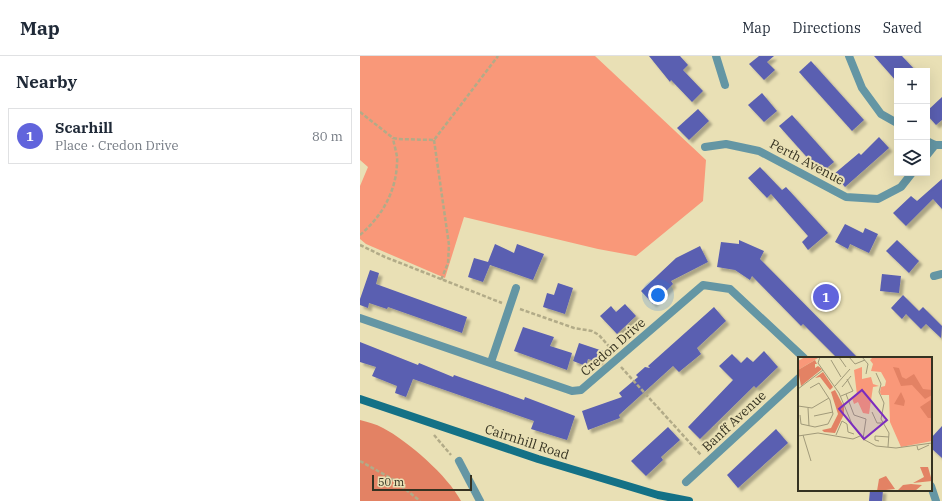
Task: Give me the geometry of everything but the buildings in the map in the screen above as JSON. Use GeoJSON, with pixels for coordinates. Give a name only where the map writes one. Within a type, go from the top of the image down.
{"type":"FeatureCollection","features":[{"type":"Feature","properties":{"kind":"main road","name":"Cairnhill Road"},"geometry":{"type":"LineString","coordinates":[[360,399],[545,461],[658,495],[689,501]]}},
{"type":"Feature","properties":{"kind":"street"},"geometry":{"type":"LineString","coordinates":[[716,56],[725,85]]}},
{"type":"Feature","properties":{"kind":"street"},"geometry":{"type":"LineString","coordinates":[[849,56],[862,88],[881,114],[894,121]]}},
{"type":"Feature","properties":{"kind":"street","name":"Perth Avenue"},"geometry":{"type":"LineString","coordinates":[[705,147],[726,144],[759,151],[846,197],[878,199],[901,187],[910,176]]}},
{"type":"Feature","properties":{"kind":"street"},"geometry":{"type":"LineString","coordinates":[[930,152],[939,145]]}},
{"type":"Feature","properties":{"kind":"street","name":"Credon Drive"},"geometry":{"type":"LineString","coordinates":[[360,318],[572,391],[581,390],[703,285],[730,289],[803,357]]}},
{"type":"Feature","properties":{"kind":"street"},"geometry":{"type":"LineString","coordinates":[[491,362],[516,288]]}},
{"type":"Feature","properties":{"kind":"street","name":"Banff Avenue"},"geometry":{"type":"LineString","coordinates":[[686,482],[798,379]]}},
{"type":"Feature","properties":{"kind":"street"},"geometry":{"type":"LineString","coordinates":[[460,461],[480,501]]}},
{"type":"Feature","properties":{"kind":"street"},"geometry":{"type":"LineString","coordinates":[[932,489],[936,501]]}},
{"type":"Feature","properties":{"kind":"path"},"geometry":{"type":"LineString","coordinates":[[441,280],[448,263],[449,245],[434,140],[498,56]]}},
{"type":"Feature","properties":{"kind":"path"},"geometry":{"type":"LineString","coordinates":[[360,112],[393,138],[434,140]]}},
{"type":"Feature","properties":{"kind":"path"},"geometry":{"type":"LineString","coordinates":[[360,235],[375,220],[390,198],[397,162],[393,138]]}},
{"type":"Feature","properties":{"kind":"path"},"geometry":{"type":"LineString","coordinates":[[360,245],[384,257],[510,306]]}},
{"type":"Feature","properties":{"kind":"path"},"geometry":{"type":"LineString","coordinates":[[423,420],[447,453],[460,461]]}},
{"type":"Feature","properties":{"kind":"path"},"geometry":{"type":"LineString","coordinates":[[360,461],[394,480],[420,501]]}},
{"type":"Feature","properties":{"kind":"shaded area"},"geometry":{"type":"Polygon","coordinates":[[[360,56],[595,56],[706,160],[703,201],[636,256],[598,249],[464,217],[445,278],[366,244],[360,239],[360,186],[368,167],[360,160],[360,56]]]}},
{"type":"Feature","properties":{"kind":"shaded area"},"geometry":{"type":"Polygon","coordinates":[[[360,420],[383,428],[404,441],[437,470],[455,491],[461,501],[360,501],[360,420]]]}},
{"type":"Feature","properties":{"kind":"place","name":"Scarhill"},"geometry":{"type":"Point","coordinates":[826,297]}}]}
